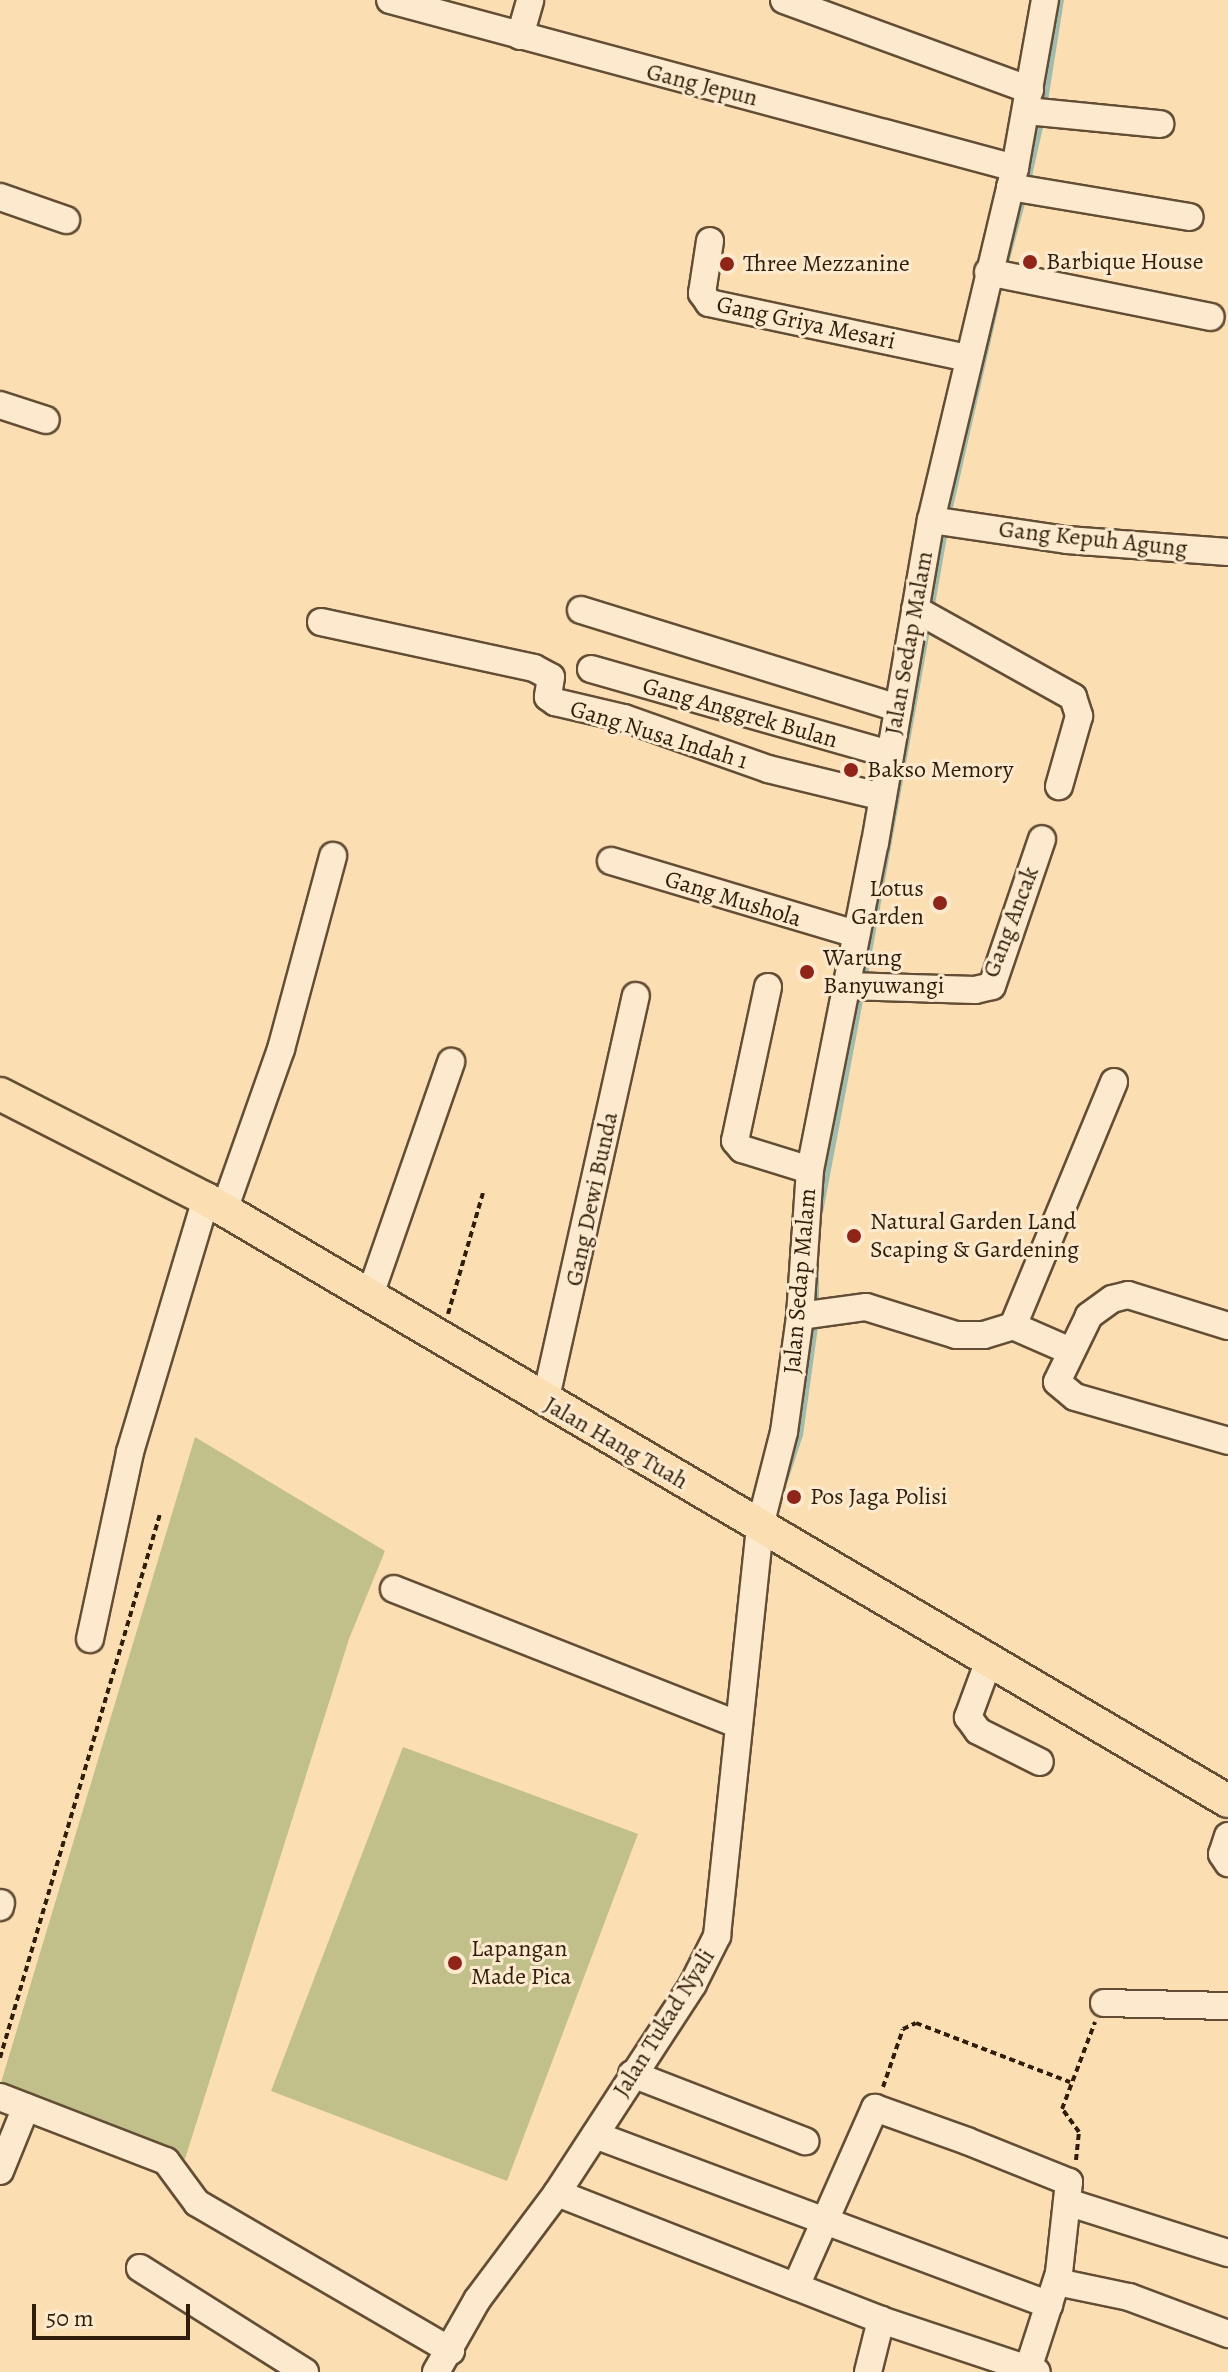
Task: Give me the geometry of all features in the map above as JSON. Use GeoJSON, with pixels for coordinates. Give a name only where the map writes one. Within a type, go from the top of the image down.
{"type":"FeatureCollection","features":[{"type":"Feature","properties":{"kind":"main road","name":"Jalan Hang Tuah"},"geometry":{"type":"LineString","coordinates":[[0,1094],[215,1204],[442,1336],[545,1402],[1228,1801]]}},
{"type":"Feature","properties":{"kind":"street","name":"Gang Jepun"},"geometry":{"type":"LineString","coordinates":[[390,0],[1018,183],[1190,217]]}},
{"type":"Feature","properties":{"kind":"street"},"geometry":{"type":"LineString","coordinates":[[520,36],[530,0]]}},
{"type":"Feature","properties":{"kind":"street"},"geometry":{"type":"LineString","coordinates":[[784,0],[1035,106],[1160,124]]}},
{"type":"Feature","properties":{"kind":"street","name":"Jalan Sedap Malam"},"geometry":{"type":"LineString","coordinates":[[760,1526],[809,1315],[810,1170],[859,987],[856,934],[898,708],[928,616],[967,358],[1001,275],[1035,106],[1045,0]]}},
{"type":"Feature","properties":{"kind":"street"},"geometry":{"type":"LineString","coordinates":[[0,197],[66,220]]}},
{"type":"Feature","properties":{"kind":"street","name":"Gang Griya Mesari"},"geometry":{"type":"LineString","coordinates":[[710,241],[702,293],[709,303],[967,358]]}},
{"type":"Feature","properties":{"kind":"street"},"geometry":{"type":"LineString","coordinates":[[1001,275],[1211,317]]}},
{"type":"Feature","properties":{"kind":"street"},"geometry":{"type":"LineString","coordinates":[[0,405],[46,420]]}},
{"type":"Feature","properties":{"kind":"street","name":"Gang Kepuh Agung"},"geometry":{"type":"LineString","coordinates":[[943,522],[1067,540],[1228,552]]}},
{"type":"Feature","properties":{"kind":"street"},"geometry":{"type":"LineString","coordinates":[[581,610],[898,708]]}},
{"type":"Feature","properties":{"kind":"street"},"geometry":{"type":"LineString","coordinates":[[928,616],[1073,697],[1079,716],[1059,786]]}},
{"type":"Feature","properties":{"kind":"street","name":"Gang Nusa Indah 1"},"geometry":{"type":"LineString","coordinates":[[321,622],[534,668],[551,677],[548,697],[555,702],[624,718],[768,769],[883,797]]}},
{"type":"Feature","properties":{"kind":"street","name":"Gang Anggrek Bulan"},"geometry":{"type":"LineString","coordinates":[[591,669],[890,754]]}},
{"type":"Feature","properties":{"kind":"street","name":"Gang Ancak"},"geometry":{"type":"LineString","coordinates":[[859,987],[975,990],[992,986],[1042,839]]}},
{"type":"Feature","properties":{"kind":"street"},"geometry":{"type":"LineString","coordinates":[[90,1639],[130,1452],[215,1204],[281,1049],[333,856]]}},
{"type":"Feature","properties":{"kind":"street","name":"Gang Mushola"},"geometry":{"type":"LineString","coordinates":[[611,861],[856,934]]}},
{"type":"Feature","properties":{"kind":"street"},"geometry":{"type":"LineString","coordinates":[[768,987],[735,1141],[742,1149],[810,1170]]}},
{"type":"Feature","properties":{"kind":"street","name":"Gang Dewi Bunda"},"geometry":{"type":"LineString","coordinates":[[545,1402],[636,996]]}},
{"type":"Feature","properties":{"kind":"street"},"geometry":{"type":"LineString","coordinates":[[370,1295],[451,1062]]}},
{"type":"Feature","properties":{"kind":"street"},"geometry":{"type":"LineString","coordinates":[[1013,1326],[1114,1082]]}},
{"type":"Feature","properties":{"kind":"street"},"geometry":{"type":"LineString","coordinates":[[1228,1326],[1128,1295],[1112,1299],[1089,1316],[1068,1350],[1057,1382],[1075,1397],[1228,1441]]}},
{"type":"Feature","properties":{"kind":"street"},"geometry":{"type":"LineString","coordinates":[[809,1315],[866,1307],[973,1337],[1013,1326],[1068,1350]]}},
{"type":"Feature","properties":{"kind":"street","name":"Jalan Tukad Nyali"},"geometry":{"type":"LineString","coordinates":[[443,2362],[477,2300],[557,2193],[693,1984],[717,1936],[760,1526]]}},
{"type":"Feature","properties":{"kind":"street"},"geometry":{"type":"LineString","coordinates":[[394,1589],[737,1724]]}},
{"type":"Feature","properties":{"kind":"street"},"geometry":{"type":"LineString","coordinates":[[988,1663],[968,1717],[978,1731],[1040,1762]]}},
{"type":"Feature","properties":{"kind":"street"},"geometry":{"type":"LineString","coordinates":[[1228,1836],[1222,1854],[1228,1863]]}},
{"type":"Feature","properties":{"kind":"street"},"geometry":{"type":"LineString","coordinates":[[1104,2003],[1228,2006]]}},
{"type":"Feature","properties":{"kind":"street"},"geometry":{"type":"LineString","coordinates":[[632,2074],[805,2141]]}},
{"type":"Feature","properties":{"kind":"street"},"geometry":{"type":"LineString","coordinates":[[0,2097],[166,2161],[197,2203],[443,2362]]}},
{"type":"Feature","properties":{"kind":"street"},"geometry":{"type":"LineString","coordinates":[[0,2171],[26,2107]]}},
{"type":"Feature","properties":{"kind":"street"},"geometry":{"type":"LineString","coordinates":[[796,2286],[875,2108],[1068,2192],[1228,2253]]}},
{"type":"Feature","properties":{"kind":"street"},"geometry":{"type":"LineString","coordinates":[[595,2135],[827,2222],[1053,2294],[1129,2297],[1228,2334]]}},
{"type":"Feature","properties":{"kind":"street"},"geometry":{"type":"LineString","coordinates":[[557,2193],[881,2320],[1031,2371],[1053,2294],[1068,2192]]}},
{"type":"Feature","properties":{"kind":"street"},"geometry":{"type":"LineString","coordinates":[[140,2268],[305,2372]]}},
{"type":"Feature","properties":{"kind":"street"},"geometry":{"type":"LineString","coordinates":[[868,2372],[881,2320]]}},
{"type":"Feature","properties":{"kind":"path"},"geometry":{"type":"LineString","coordinates":[[442,1336],[483,1193]]}},
{"type":"Feature","properties":{"kind":"path"},"geometry":{"type":"LineString","coordinates":[[0,2058],[160,1514]]}},
{"type":"Feature","properties":{"kind":"path"},"geometry":{"type":"LineString","coordinates":[[1068,2192],[1081,2146],[1077,2126],[1062,2109],[1070,2082],[1104,2003]]}},
{"type":"Feature","properties":{"kind":"path"},"geometry":{"type":"LineString","coordinates":[[875,2108],[903,2029],[916,2023],[1070,2082]]}},
{"type":"Feature","properties":{"kind":"shaded area"},"geometry":{"type":"Polygon","coordinates":[[[195,1437],[385,1551],[349,1639],[185,2159],[0,2086],[195,1437]]]}},
{"type":"Feature","properties":{"kind":"shaded area","name":"Lapangan Made Pica"},"geometry":{"type":"Polygon","coordinates":[[[403,1747],[638,1834],[507,2181],[271,2091],[403,1747]]]}},
{"type":"Feature","properties":{"kind":"waterway"},"geometry":{"type":"LineString","coordinates":[[1044,107],[1061,0]]}},
{"type":"Feature","properties":{"kind":"waterway"},"geometry":{"type":"LineString","coordinates":[[1027,185],[1042,118]]}},
{"type":"Feature","properties":{"kind":"waterway"},"geometry":{"type":"LineString","coordinates":[[1004,270],[1024,196]]}},
{"type":"Feature","properties":{"kind":"waterway"},"geometry":{"type":"LineString","coordinates":[[948,516],[997,300]]}},
{"type":"Feature","properties":{"kind":"waterway"},"geometry":{"type":"LineString","coordinates":[[931,610],[945,531]]}},
{"type":"Feature","properties":{"kind":"waterway"},"geometry":{"type":"LineString","coordinates":[[864,980],[928,625]]}},
{"type":"Feature","properties":{"kind":"waterway"},"geometry":{"type":"LineString","coordinates":[[820,1212],[861,995]]}},
{"type":"Feature","properties":{"kind":"waterway"},"geometry":{"type":"LineString","coordinates":[[816,1263],[816,1308]]}},
{"type":"Feature","properties":{"kind":"waterway"},"geometry":{"type":"LineString","coordinates":[[785,1480],[800,1435],[816,1319]]}},
{"type":"Feature","properties":{"kind":"waterway"},"geometry":{"type":"LineString","coordinates":[[785,1558],[827,1583]]}},
{"type":"Feature","properties":{"kind":"place","name":"Barbique House"},"geometry":{"type":"Point","coordinates":[1030,262]}},
{"type":"Feature","properties":{"kind":"place","name":"Three Mezzanine"},"geometry":{"type":"Point","coordinates":[727,264]}},
{"type":"Feature","properties":{"kind":"place","name":"Bakso Memory"},"geometry":{"type":"Point","coordinates":[851,770]}},
{"type":"Feature","properties":{"kind":"place","name":"Lotus Garden"},"geometry":{"type":"Point","coordinates":[940,903]}},
{"type":"Feature","properties":{"kind":"place","name":"Warung Banyuwangi"},"geometry":{"type":"Point","coordinates":[807,972]}},
{"type":"Feature","properties":{"kind":"place","name":"Natural Garden Land Scaping & Gardening"},"geometry":{"type":"Point","coordinates":[854,1236]}},
{"type":"Feature","properties":{"kind":"place","name":"Pos Jaga Polisi"},"geometry":{"type":"Point","coordinates":[794,1497]}},
{"type":"Feature","properties":{"kind":"place","name":"Lapangan Made Pica"},"geometry":{"type":"Point","coordinates":[455,1963]}}]}
